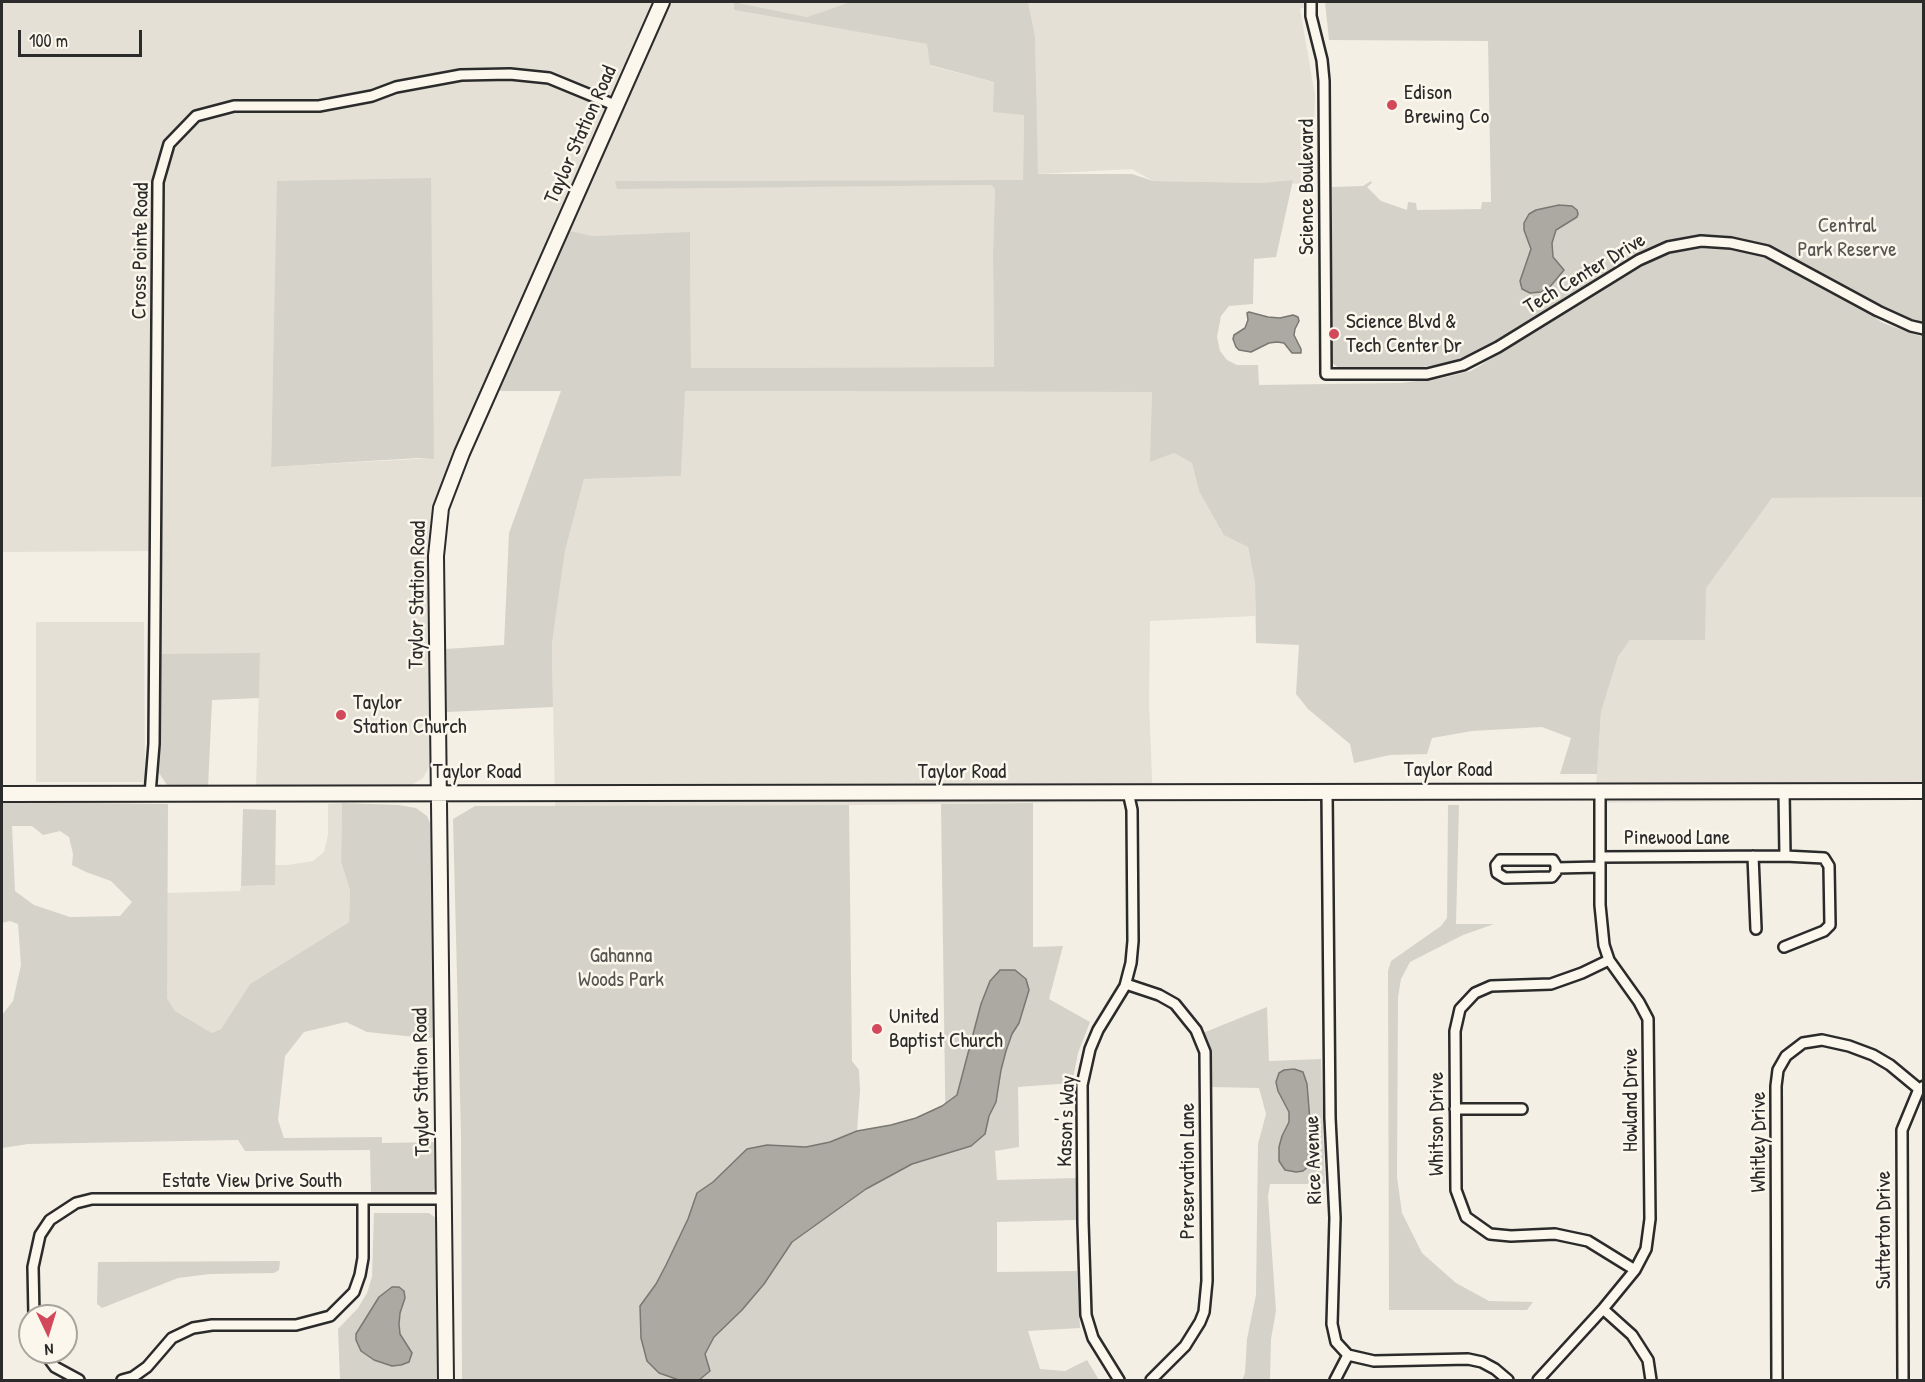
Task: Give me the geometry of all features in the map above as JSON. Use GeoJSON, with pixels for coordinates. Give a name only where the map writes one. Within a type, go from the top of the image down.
{"type":"FeatureCollection","features":[{"type":"Feature","properties":{"kind":"main road","name":"Taylor Station Road"},"geometry":{"type":"LineString","coordinates":[[446,1380],[436,556],[441,508],[462,453],[662,2]]}},
{"type":"Feature","properties":{"kind":"main road","name":"Taylor Road"},"geometry":{"type":"LineString","coordinates":[[2,794],[1923,791]]}},
{"type":"Feature","properties":{"kind":"street","name":"Science Boulevard"},"geometry":{"type":"LineString","coordinates":[[1311,2],[1311,16],[1322,60],[1324,81],[1326,374]]}},
{"type":"Feature","properties":{"kind":"street","name":"Cross Pointe Road"},"geometry":{"type":"LineString","coordinates":[[150,794],[154,737],[158,182],[169,144],[196,116],[234,106],[319,106],[372,96],[396,87],[461,75],[510,74],[549,78],[616,106]]}},
{"type":"Feature","properties":{"kind":"street","name":"Tech Center Drive"},"geometry":{"type":"LineString","coordinates":[[1326,374],[1427,374],[1463,365],[1498,348],[1639,260],[1668,247],[1701,242],[1731,243],[1767,252],[1878,311],[1923,329]]}},
{"type":"Feature","properties":{"kind":"street"},"geometry":{"type":"LineString","coordinates":[[1784,791],[1785,856]]}},
{"type":"Feature","properties":{"kind":"street","name":"Kason's Way"},"geometry":{"type":"LineString","coordinates":[[1119,1380],[1093,1338],[1086,1315],[1082,1085],[1090,1049],[1098,1030],[1126,984],[1131,963],[1133,941],[1132,810],[1128,792]]}},
{"type":"Feature","properties":{"kind":"street","name":"Rice Avenue"},"geometry":{"type":"LineString","coordinates":[[1327,792],[1330,1110],[1335,1218],[1332,1324],[1336,1342],[1348,1355]]}},
{"type":"Feature","properties":{"kind":"street","name":"Howland Drive"},"geometry":{"type":"LineString","coordinates":[[1538,1380],[1635,1270],[1646,1250],[1650,1219],[1647,1020],[1640,1002],[1609,960],[1604,945],[1600,904],[1600,792]]}},
{"type":"Feature","properties":{"kind":"street","name":"Pinewood Lane"},"geometry":{"type":"LineString","coordinates":[[1600,856],[1819,856],[1824,858],[1827,861],[1830,925],[1824,931],[1784,947]]}},
{"type":"Feature","properties":{"kind":"street","name":"Pinewood Lane"},"geometry":{"type":"LineString","coordinates":[[1753,856],[1756,929]]}},
{"type":"Feature","properties":{"kind":"street"},"geometry":{"type":"LineString","coordinates":[[1500,860],[1550,860],[1556,862],[1556,868],[1552,877],[1504,878],[1497,873],[1496,865],[1500,860]]}},
{"type":"Feature","properties":{"kind":"street"},"geometry":{"type":"LineString","coordinates":[[1556,868],[1600,867]]}},
{"type":"Feature","properties":{"kind":"street","name":"Whitson Drive"},"geometry":{"type":"LineString","coordinates":[[1609,960],[1551,984],[1491,986],[1475,993],[1460,1009],[1455,1031],[1456,1190],[1466,1217],[1490,1234],[1511,1236],[1556,1234],[1588,1241],[1635,1270]]}},
{"type":"Feature","properties":{"kind":"street","name":"Preservation Lane"},"geometry":{"type":"LineString","coordinates":[[1126,984],[1159,995],[1175,1004],[1196,1030],[1205,1052],[1207,1281],[1204,1312],[1185,1346],[1151,1380]]}},
{"type":"Feature","properties":{"kind":"street","name":"Whitley Drive"},"geometry":{"type":"LineString","coordinates":[[1777,1380],[1776,1086],[1778,1070],[1786,1056],[1803,1043],[1822,1040],[1849,1046],[1873,1055],[1921,1087]]}},
{"type":"Feature","properties":{"kind":"street","name":"Sutterton Drive"},"geometry":{"type":"LineString","coordinates":[[1903,1380],[1902,1130],[1921,1087]]}},
{"type":"Feature","properties":{"kind":"street"},"geometry":{"type":"LineString","coordinates":[[1455,1109],[1522,1109]]}},
{"type":"Feature","properties":{"kind":"street","name":"Estate View Drive South"},"geometry":{"type":"LineString","coordinates":[[34,1304],[33,1267],[40,1235],[50,1220],[62,1210],[76,1203],[92,1199],[444,1199]]}},
{"type":"Feature","properties":{"kind":"street"},"geometry":{"type":"LineString","coordinates":[[123,1380],[133,1377],[147,1367],[172,1338],[193,1328],[212,1325],[296,1325],[330,1316],[354,1292],[360,1275],[363,1258],[363,1199]]}},
{"type":"Feature","properties":{"kind":"street"},"geometry":{"type":"LineString","coordinates":[[1603,1309],[1632,1335],[1648,1360],[1651,1380]]}},
{"type":"Feature","properties":{"kind":"street"},"geometry":{"type":"LineString","coordinates":[[1335,1380],[1348,1355],[1374,1361],[1468,1359],[1482,1362],[1509,1380]]}},
{"type":"Feature","properties":{"kind":"street"},"geometry":{"type":"LineString","coordinates":[[53,1364],[79,1380]]}},
{"type":"Feature","properties":{"kind":"shaded area"},"geometry":{"type":"Polygon","coordinates":[[[2,2],[735,2],[734,10],[928,44],[931,66],[994,82],[1024,115],[1023,180],[616,181],[617,188],[991,185],[995,189],[994,367],[691,368],[690,233],[593,236],[557,230],[449,470],[433,652],[430,765],[423,778],[410,786],[392,789],[256,788],[260,654],[161,654],[161,551],[2,552],[2,2]],[[273,382],[271,467],[434,458],[273,382]]]}},
{"type":"Feature","properties":{"kind":"shaded area"},"geometry":{"type":"Polygon","coordinates":[[[735,2],[850,2],[807,17],[735,2]]]}},
{"type":"Feature","properties":{"kind":"shaded area"},"geometry":{"type":"Polygon","coordinates":[[[1028,2],[1317,2],[1300,9],[1315,95],[1312,184],[1153,181],[1132,169],[1037,174],[1035,36],[1028,2]]]}},
{"type":"Feature","properties":{"kind":"shaded area"},"geometry":{"type":"Polygon","coordinates":[[[1559,205],[1572,206],[1578,214],[1577,217],[1556,230],[1552,243],[1553,257],[1564,270],[1549,288],[1541,292],[1530,293],[1522,289],[1520,281],[1531,249],[1524,230],[1524,223],[1529,214],[1536,210],[1559,205]]]}},
{"type":"Feature","properties":{"kind":"shaded area"},"geometry":{"type":"Polygon","coordinates":[[[1249,312],[1268,317],[1280,318],[1293,315],[1298,317],[1299,321],[1294,335],[1301,353],[1292,353],[1284,343],[1277,342],[1269,343],[1251,352],[1239,350],[1233,339],[1234,335],[1245,328],[1249,312]]]}},
{"type":"Feature","properties":{"kind":"shaded area"},"geometry":{"type":"Polygon","coordinates":[[[684,391],[1152,392],[1151,461],[1174,453],[1192,463],[1199,491],[1248,547],[1255,583],[1255,616],[1150,621],[1149,704],[1153,801],[555,806],[552,644],[565,551],[584,479],[681,476],[684,391]]]}},
{"type":"Feature","properties":{"kind":"shaded area"},"geometry":{"type":"Polygon","coordinates":[[[1923,497],[1923,799],[1595,803],[1601,712],[1618,657],[1630,640],[1705,640],[1705,588],[1772,498],[1923,497]]]}},
{"type":"Feature","properties":{"kind":"shaded area"},"geometry":{"type":"Polygon","coordinates":[[[36,622],[144,622],[145,782],[36,782],[36,622]]]}},
{"type":"Feature","properties":{"kind":"shaded area"},"geometry":{"type":"Polygon","coordinates":[[[342,803],[341,862],[350,890],[349,922],[250,984],[221,1029],[212,1033],[175,1011],[167,998],[167,893],[240,891],[241,886],[275,885],[275,865],[313,861],[324,852],[328,835],[328,804],[342,803]]]}},
{"type":"Feature","properties":{"kind":"shaded area"},"geometry":{"type":"Polygon","coordinates":[[[1000,970],[1015,970],[1026,979],[1029,990],[1019,1023],[1006,1051],[996,1102],[989,1116],[985,1134],[971,1146],[912,1164],[866,1189],[792,1242],[764,1284],[742,1310],[714,1337],[705,1354],[710,1371],[699,1380],[679,1380],[659,1373],[647,1361],[641,1338],[640,1306],[666,1265],[688,1219],[697,1193],[713,1182],[747,1149],[767,1145],[806,1147],[830,1142],[857,1131],[916,1118],[942,1106],[957,1095],[981,1004],[990,981],[1000,970]]]}},
{"type":"Feature","properties":{"kind":"shaded area"},"geometry":{"type":"Polygon","coordinates":[[[1294,1069],[1303,1072],[1307,1084],[1312,1149],[1310,1165],[1303,1171],[1296,1172],[1285,1170],[1279,1161],[1279,1147],[1289,1122],[1289,1112],[1276,1082],[1279,1073],[1294,1069]]]}},
{"type":"Feature","properties":{"kind":"shaded area"},"geometry":{"type":"Polygon","coordinates":[[[392,1287],[399,1287],[404,1291],[405,1298],[400,1313],[400,1334],[412,1353],[409,1362],[392,1366],[374,1360],[361,1351],[356,1334],[379,1297],[392,1287]]]}},
{"type":"Feature","properties":{"kind":"green space","name":"Central Park Reserve"},"geometry":{"type":"Polygon","coordinates":[[[734,2],[807,17],[850,2],[1028,2],[1035,36],[1038,174],[1132,174],[1153,181],[1264,183],[1293,180],[1276,257],[1254,259],[1253,304],[1229,306],[1221,316],[1217,337],[1220,351],[1227,360],[1237,365],[1258,365],[1259,385],[1401,383],[1442,378],[1471,371],[1648,263],[1671,253],[1709,247],[1739,250],[1758,255],[1763,246],[1729,236],[1706,235],[1659,244],[1633,257],[1478,352],[1447,363],[1422,367],[1339,368],[1331,362],[1332,187],[1363,186],[1371,181],[1372,183],[1367,187],[1381,201],[1407,210],[1408,202],[1416,203],[1417,210],[1481,209],[1482,202],[1491,202],[1488,41],[1329,40],[1325,2],[1923,2],[1923,323],[1884,306],[1874,317],[1883,323],[1923,337],[1923,497],[1772,498],[1706,588],[1705,640],[1630,640],[1618,657],[1601,712],[1597,774],[1560,774],[1571,738],[1542,727],[1472,731],[1432,738],[1427,754],[1390,755],[1354,763],[1350,744],[1308,709],[1296,694],[1299,645],[1256,643],[1255,583],[1248,547],[1224,535],[1199,491],[1192,463],[1174,453],[1150,462],[1152,392],[685,391],[681,476],[584,479],[565,551],[552,644],[553,707],[447,712],[446,649],[504,645],[509,533],[561,391],[500,391],[497,388],[569,231],[593,236],[690,232],[691,368],[994,367],[995,189],[991,185],[617,189],[615,181],[1023,180],[1024,115],[993,112],[994,82],[930,65],[927,44],[734,10],[734,2]]]}},
{"type":"Feature","properties":{"kind":"green space"},"geometry":{"type":"Polygon","coordinates":[[[431,178],[434,459],[271,467],[277,181],[431,178]]]}},
{"type":"Feature","properties":{"kind":"green space"},"geometry":{"type":"Polygon","coordinates":[[[260,653],[259,698],[212,700],[208,788],[174,788],[167,785],[159,773],[161,654],[260,653]]]}},
{"type":"Feature","properties":{"kind":"green space"},"geometry":{"type":"Polygon","coordinates":[[[2,801],[168,804],[167,998],[175,1011],[212,1033],[221,1029],[250,984],[349,922],[350,890],[341,862],[342,803],[399,805],[416,808],[427,816],[432,827],[437,1038],[367,1032],[346,1022],[304,1032],[285,1056],[278,1120],[284,1138],[382,1137],[382,1143],[439,1142],[437,1186],[432,1192],[422,1194],[371,1194],[370,1150],[245,1151],[238,1140],[28,1144],[2,1148],[2,1015],[13,1001],[21,965],[18,924],[10,921],[2,923],[2,801]],[[12,826],[15,891],[34,905],[70,917],[120,916],[132,902],[111,881],[72,865],[73,854],[69,837],[60,831],[43,835],[32,826],[12,826]]]}},
{"type":"Feature","properties":{"kind":"green space","name":"Gahanna Woods Park"},"geometry":{"type":"Polygon","coordinates":[[[1033,803],[1033,947],[1063,946],[1049,999],[1090,1022],[1078,1053],[1072,1083],[1018,1087],[1019,1147],[995,1151],[997,1180],[1077,1178],[1077,1220],[997,1222],[997,1272],[1077,1271],[1080,1328],[1028,1331],[1040,1369],[1065,1371],[1087,1360],[1099,1380],[462,1380],[461,1134],[453,819],[475,806],[849,805],[852,1061],[859,1070],[860,1091],[857,1131],[830,1142],[806,1147],[767,1145],[764,1284],[792,1242],[866,1189],[912,1164],[946,1153],[941,804],[1033,803]]]}},
{"type":"Feature","properties":{"kind":"green space"},"geometry":{"type":"Polygon","coordinates":[[[1448,805],[1459,805],[1456,924],[1494,924],[1463,935],[1410,962],[1401,979],[1398,997],[1397,1177],[1402,1213],[1422,1253],[1456,1283],[1489,1301],[1533,1302],[1527,1310],[1389,1310],[1388,971],[1391,961],[1441,926],[1447,918],[1448,805]]]}},
{"type":"Feature","properties":{"kind":"green space"},"geometry":{"type":"Polygon","coordinates":[[[243,809],[276,810],[275,885],[241,886],[243,809]]]}},
{"type":"Feature","properties":{"kind":"green space"},"geometry":{"type":"Polygon","coordinates":[[[1267,1007],[1269,1061],[1321,1059],[1325,1184],[1270,1184],[1268,1196],[1276,1311],[1271,1339],[1270,1380],[1242,1380],[1245,1373],[1247,1339],[1256,1295],[1258,1144],[1266,1114],[1259,1088],[1211,1087],[1210,1056],[1203,1033],[1267,1007]]]}},
{"type":"Feature","properties":{"kind":"green space"},"geometry":{"type":"Polygon","coordinates":[[[374,1213],[429,1213],[436,1218],[439,1228],[442,1380],[340,1380],[338,1329],[358,1308],[367,1293],[372,1277],[374,1213]],[[379,1297],[356,1334],[412,1353],[400,1334],[400,1313],[405,1298],[379,1297]]]}},
{"type":"Feature","properties":{"kind":"green space"},"geometry":{"type":"Polygon","coordinates":[[[280,1261],[279,1270],[274,1273],[210,1274],[178,1278],[102,1308],[97,1304],[98,1262],[280,1261]]]}},
{"type":"Feature","properties":{"kind":"place","name":"Edison Brewing Co"},"geometry":{"type":"Point","coordinates":[1392,105]}},
{"type":"Feature","properties":{"kind":"place","name":"Science Blvd & Tech Center Dr"},"geometry":{"type":"Point","coordinates":[1334,334]}},
{"type":"Feature","properties":{"kind":"place","name":"Taylor Station Church"},"geometry":{"type":"Point","coordinates":[341,715]}},
{"type":"Feature","properties":{"kind":"place","name":"United Baptist Church"},"geometry":{"type":"Point","coordinates":[877,1029]}}]}
